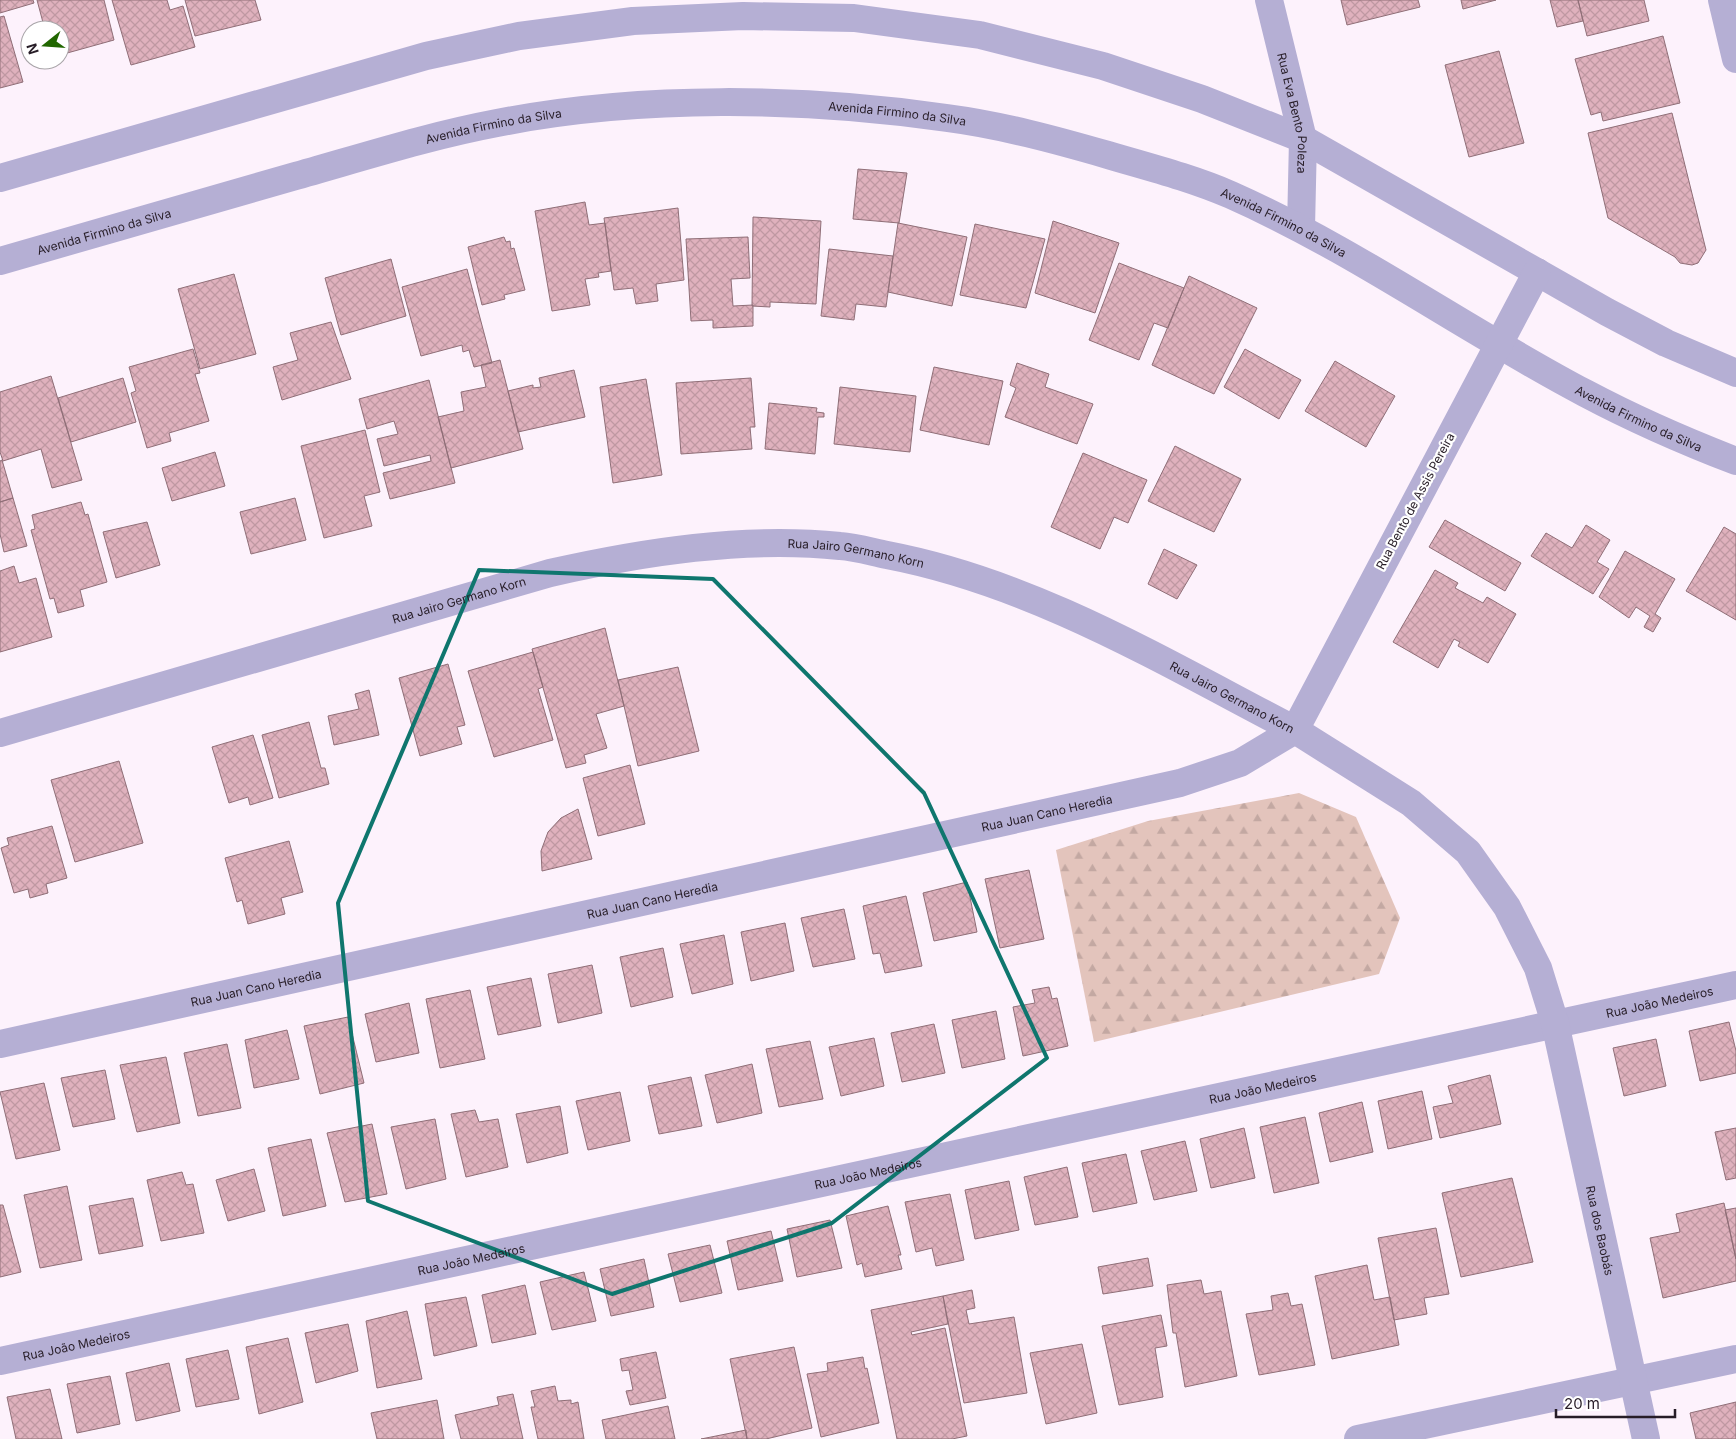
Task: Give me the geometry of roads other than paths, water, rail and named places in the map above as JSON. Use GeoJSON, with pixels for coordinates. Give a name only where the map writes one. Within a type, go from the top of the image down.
{"type":"FeatureCollection","features":[{"type":"Feature","properties":{"kind":"street","name":"Rua Eva Bento Poleza"},"geometry":{"type":"LineString","coordinates":[[1269,0],[1303,139],[1301,228]]}},
{"type":"Feature","properties":{"kind":"street"},"geometry":{"type":"LineString","coordinates":[[1722,0],[1736,59]]}},
{"type":"Feature","properties":{"kind":"street"},"geometry":{"type":"LineString","coordinates":[[0,178],[426,56],[519,36],[633,21],[743,16],[854,18],[980,35],[1103,66],[1202,99],[1303,139],[1536,272],[1666,343],[1736,373]]}},
{"type":"Feature","properties":{"kind":"street","name":"Avenida Firmino da Silva"},"geometry":{"type":"LineString","coordinates":[[0,262],[428,139],[496,123],[572,110],[658,104],[764,104],[855,107],[950,118],[1058,141],[1149,166],[1225,192],[1301,228],[1498,344],[1593,397],[1674,437],[1736,461]]}},
{"type":"Feature","properties":{"kind":"street","name":"Rua Bento de Assis Pereira"},"geometry":{"type":"LineString","coordinates":[[1295,730],[1536,272]]}},
{"type":"Feature","properties":{"kind":"street","name":"Rua Jairo Germano Korn"},"geometry":{"type":"LineString","coordinates":[[0,733],[550,572],[625,556],[683,549],[765,544],[841,546],[859,549],[934,564],[1014,591],[1081,619],[1295,730],[1410,802],[1468,852],[1507,906],[1538,968],[1555,1023]]}},
{"type":"Feature","properties":{"kind":"street","name":"Rua Juan Cano Heredia"},"geometry":{"type":"LineString","coordinates":[[0,1044],[1180,783],[1240,763],[1295,730]]}},
{"type":"Feature","properties":{"kind":"street","name":"Rua João Medeiros"},"geometry":{"type":"LineString","coordinates":[[0,1361],[1736,985]]}},
{"type":"Feature","properties":{"kind":"street","name":"Rua dos Baobás"},"geometry":{"type":"LineString","coordinates":[[1555,1023],[1646,1439]]}},
{"type":"Feature","properties":{"kind":"street"},"geometry":{"type":"LineString","coordinates":[[1358,1439],[1736,1359]]}}]}
